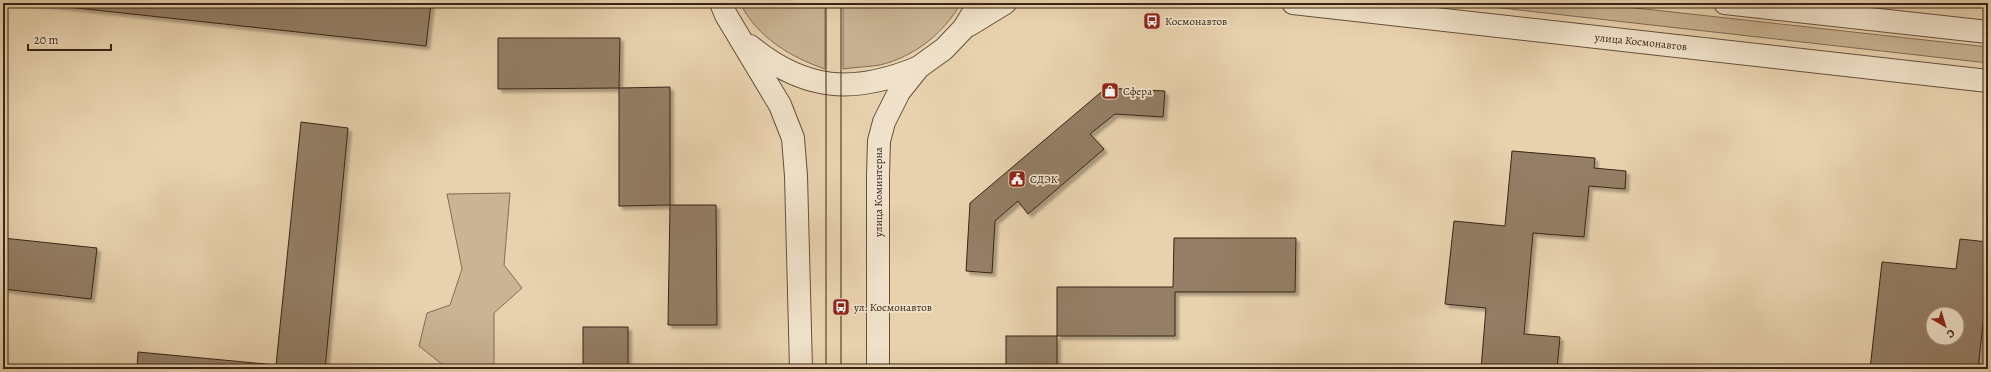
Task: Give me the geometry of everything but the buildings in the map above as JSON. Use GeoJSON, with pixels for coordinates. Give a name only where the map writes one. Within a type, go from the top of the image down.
{"type":"FeatureCollection","features":[{"type":"Feature","properties":{"kind":"street","name":"улица Коминтерна"},"geometry":{"type":"LineString","coordinates":[[878,369],[879,141],[884,122],[899,92],[919,67],[944,49],[964,28],[979,3]]}},
{"type":"Feature","properties":{"kind":"street"},"geometry":{"type":"LineString","coordinates":[[964,28],[1005,3]]}},
{"type":"Feature","properties":{"kind":"street","name":"улица Космонавтов"},"geometry":{"type":"LineString","coordinates":[[1293,3],[1988,81]]}},
{"type":"Feature","properties":{"kind":"street"},"geometry":{"type":"LineString","coordinates":[[1725,3],[1863,11],[1988,32]]}},
{"type":"Feature","properties":{"kind":"street"},"geometry":{"type":"LineString","coordinates":[[722,7],[744,41],[769,61],[797,76],[826,83],[859,85],[890,79],[919,67]]}},
{"type":"Feature","properties":{"kind":"street"},"geometry":{"type":"LineString","coordinates":[[722,7],[780,105],[793,138],[796,176],[801,369]]}},
{"type":"Feature","properties":{"kind":"shaded area"},"geometry":{"type":"Polygon","coordinates":[[[740,3],[825,3],[825,69],[787,52],[765,36],[747,15],[740,3]]]}},
{"type":"Feature","properties":{"kind":"shaded area"},"geometry":{"type":"Polygon","coordinates":[[[843,3],[961,3],[937,34],[916,50],[893,61],[880,65],[843,69],[843,3]]]}},
{"type":"Feature","properties":{"kind":"shaded area"},"geometry":{"type":"Polygon","coordinates":[[[1457,3],[1591,3],[1988,47],[1988,63],[1457,3]]]}},
{"type":"Feature","properties":{"kind":"shaded area"},"geometry":{"type":"Polygon","coordinates":[[[510,193],[504,265],[522,288],[494,313],[494,369],[448,369],[419,346],[427,313],[450,305],[462,269],[447,194],[510,193]]]}},
{"type":"Feature","properties":{"kind":"tram line"},"geometry":{"type":"LineString","coordinates":[[826,3],[826,369]]}},
{"type":"Feature","properties":{"kind":"tram line"},"geometry":{"type":"LineString","coordinates":[[841,3],[841,369]]}},
{"type":"Feature","properties":{"kind":"place","name":"Космонавтов"},"geometry":{"type":"Point","coordinates":[1152,21]}},
{"type":"Feature","properties":{"kind":"place","name":"Сфера"},"geometry":{"type":"Point","coordinates":[1110,91]}},
{"type":"Feature","properties":{"kind":"place","name":"СДЭК"},"geometry":{"type":"Point","coordinates":[1017,179]}},
{"type":"Feature","properties":{"kind":"place","name":"ул. Космонавтов"},"geometry":{"type":"Point","coordinates":[841,307]}}]}
